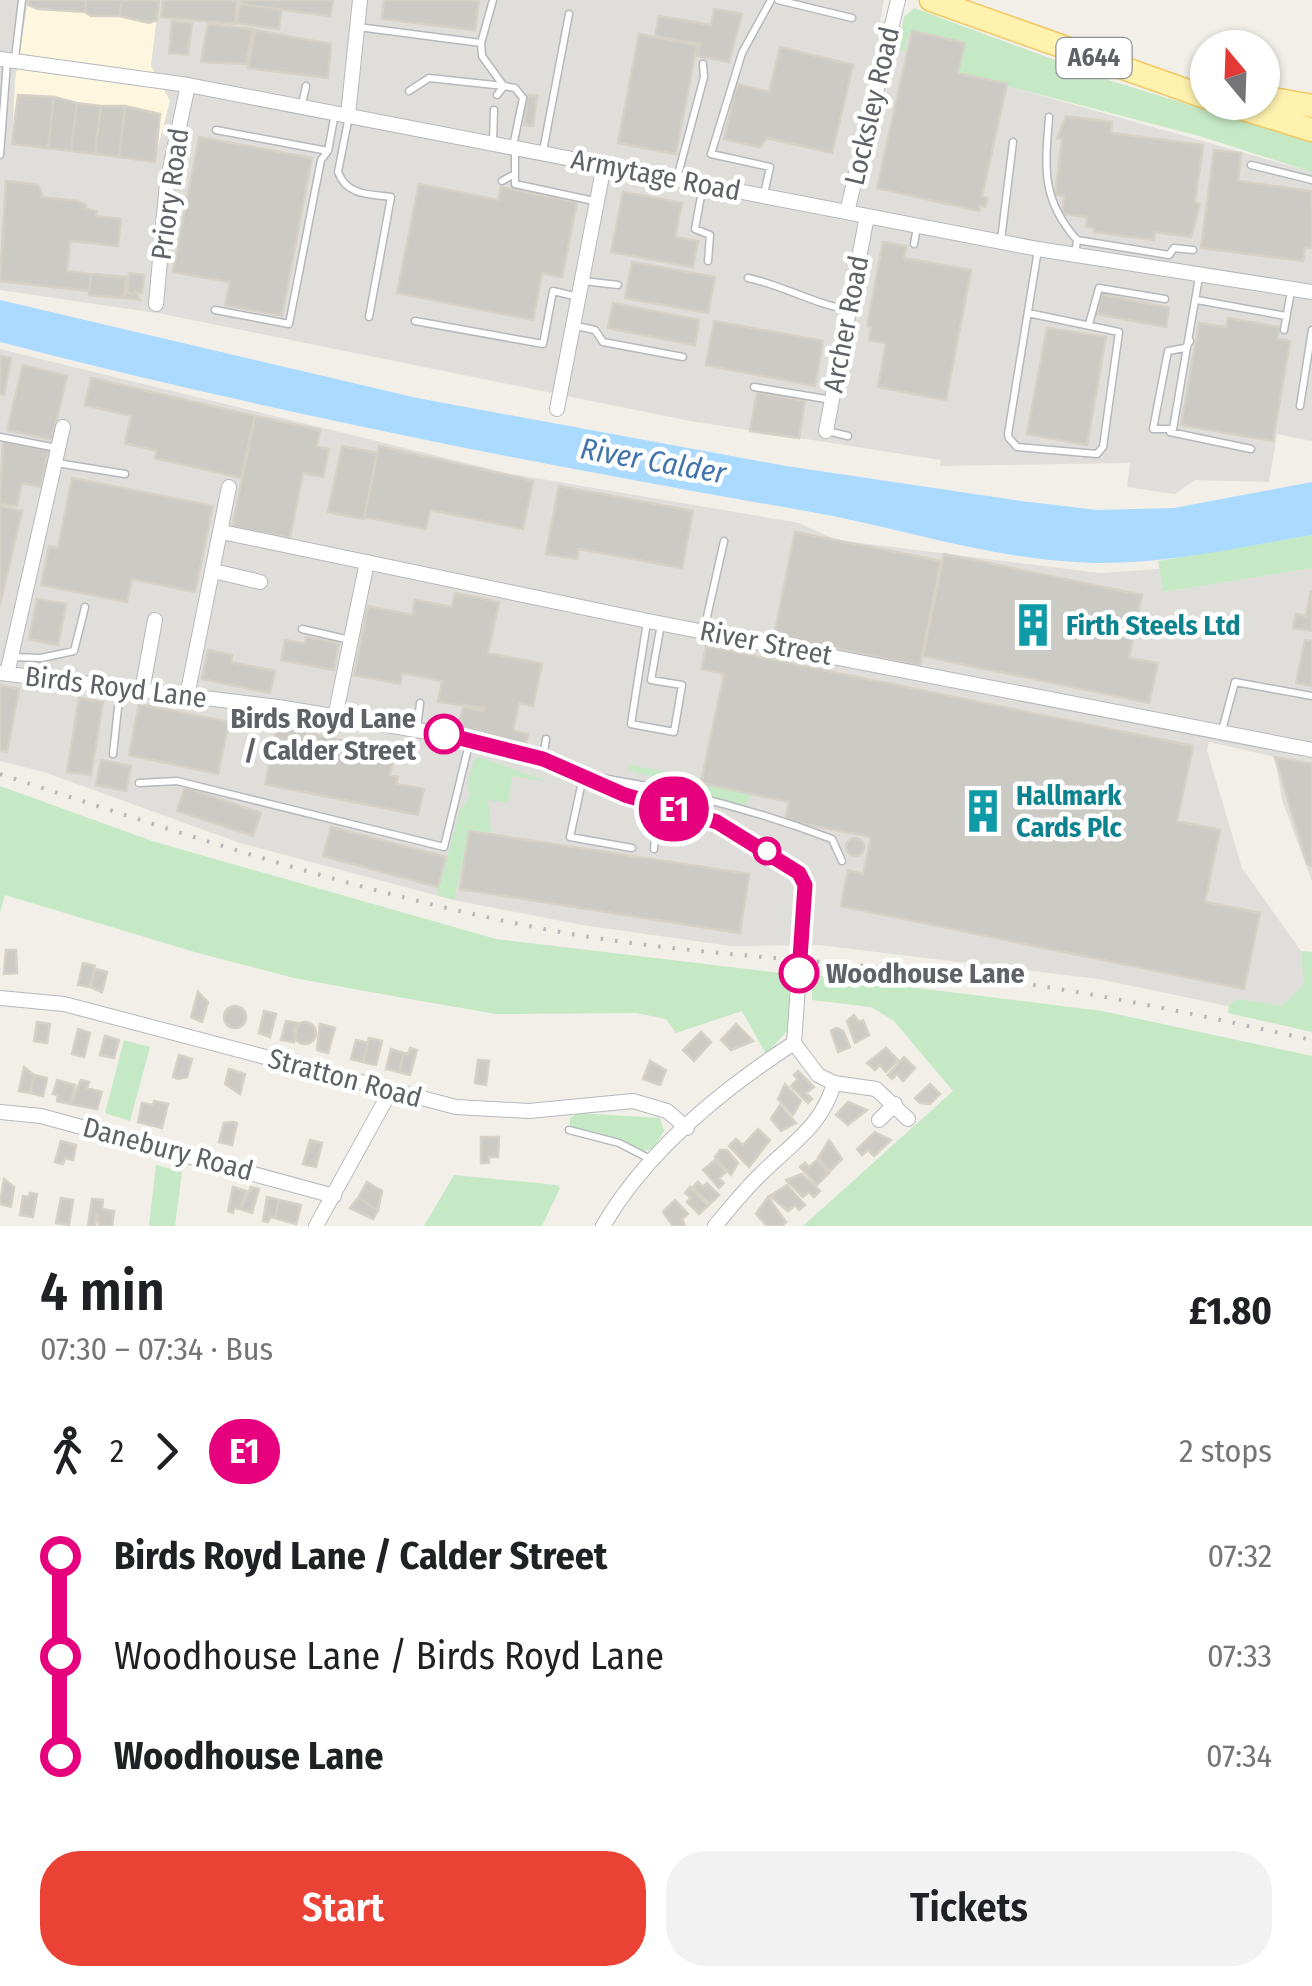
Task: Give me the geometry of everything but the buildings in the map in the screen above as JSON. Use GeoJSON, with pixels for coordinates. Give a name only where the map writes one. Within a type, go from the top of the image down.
{"type":"FeatureCollection","features":[{"type":"Feature","properties":{"kind":"main road","name":"A644"},"geometry":{"type":"LineString","coordinates":[[932,0],[1190,91]]}},
{"type":"Feature","properties":{"kind":"main road","name":"A644"},"geometry":{"type":"LineString","coordinates":[[1168,83],[1190,86]]}},
{"type":"Feature","properties":{"kind":"main road"},"geometry":{"type":"LineString","coordinates":[[1280,100],[1312,106]]}},
{"type":"Feature","properties":{"kind":"main road"},"geometry":{"type":"LineString","coordinates":[[1280,120],[1312,130]]}},
{"type":"Feature","properties":{"kind":"street"},"geometry":{"type":"LineString","coordinates":[[344,114],[360,0]]}},
{"type":"Feature","properties":{"kind":"street","name":"Locksley Road"},"geometry":{"type":"LineString","coordinates":[[847,212],[898,0]]}},
{"type":"Feature","properties":{"kind":"street","name":"Armytage Road"},"geometry":{"type":"LineString","coordinates":[[7,61],[40,72],[57,61],[82,77],[112,72],[146,85],[188,85],[1167,273],[1312,292]]}},
{"type":"Feature","properties":{"kind":"street","name":"Priory Road"},"geometry":{"type":"LineString","coordinates":[[156,304],[167,182],[188,85]]}},
{"type":"Feature","properties":{"kind":"street"},"geometry":{"type":"LineString","coordinates":[[557,408],[604,165]]}},
{"type":"Feature","properties":{"kind":"street","name":"Archer Road"},"geometry":{"type":"LineString","coordinates":[[826,431],[867,216]]}},
{"type":"Feature","properties":{"kind":"street"},"geometry":{"type":"LineString","coordinates":[[4,674],[63,427]]}},
{"type":"Feature","properties":{"kind":"street"},"geometry":{"type":"LineString","coordinates":[[187,696],[230,487]]}},
{"type":"Feature","properties":{"kind":"street","name":"River Street"},"geometry":{"type":"LineString","coordinates":[[222,532],[654,622],[1312,750]]}},
{"type":"Feature","properties":{"kind":"street"},"geometry":{"type":"LineString","coordinates":[[335,717],[368,562]]}},
{"type":"Feature","properties":{"kind":"street"},"geometry":{"type":"LineString","coordinates":[[214,571],[260,582]]}},
{"type":"Feature","properties":{"kind":"street"},"geometry":{"type":"LineString","coordinates":[[142,691],[155,620]]}},
{"type":"Feature","properties":{"kind":"street","name":"Birds Royd Lane"},"geometry":{"type":"LineString","coordinates":[[4,674],[187,696],[471,739],[543,759],[584,774],[604,787],[717,822],[802,879],[794,1043]]}},
{"type":"Feature","properties":{"kind":"street","name":"Stratton Road"},"geometry":{"type":"LineString","coordinates":[[0,998],[50,1001],[390,1090],[491,1111],[633,1100],[667,1111],[687,1128]]}},
{"type":"Feature","properties":{"kind":"street"},"geometry":{"type":"LineString","coordinates":[[603,1226],[627,1188],[652,1160],[752,1071],[794,1043],[818,1074],[834,1083],[870,1087],[895,1104],[908,1119]]}},
{"type":"Feature","properties":{"kind":"street"},"geometry":{"type":"LineString","coordinates":[[715,1226],[756,1179],[809,1130],[825,1109],[834,1083]]}},
{"type":"Feature","properties":{"kind":"street"},"geometry":{"type":"LineString","coordinates":[[316,1226],[390,1090]]}},
{"type":"Feature","properties":{"kind":"street"},"geometry":{"type":"LineString","coordinates":[[878,1120],[895,1104]]}},
{"type":"Feature","properties":{"kind":"street","name":"Danebury Road"},"geometry":{"type":"LineString","coordinates":[[0,1112],[42,1116],[334,1196]]}},
{"type":"Feature","properties":{"kind":"lane"},"geometry":{"type":"LineString","coordinates":[[0,155],[7,61],[22,0]]}},
{"type":"Feature","properties":{"kind":"lane"},"geometry":{"type":"LineString","coordinates":[[493,0],[482,56],[504,86]]}},
{"type":"Feature","properties":{"kind":"lane"},"geometry":{"type":"LineString","coordinates":[[764,196],[770,167],[711,154],[742,53],[774,0],[852,18]]}},
{"type":"Feature","properties":{"kind":"lane"},"geometry":{"type":"LineString","coordinates":[[543,152],[570,14]]}},
{"type":"Feature","properties":{"kind":"lane"},"geometry":{"type":"LineString","coordinates":[[357,26],[482,42]]}},
{"type":"Feature","properties":{"kind":"lane"},"geometry":{"type":"LineString","coordinates":[[677,179],[704,77],[703,64]]}},
{"type":"Feature","properties":{"kind":"lane"},"geometry":{"type":"LineString","coordinates":[[409,90],[429,78],[515,88],[522,98],[514,147],[515,184],[597,201]]}},
{"type":"Feature","properties":{"kind":"lane"},"geometry":{"type":"LineString","coordinates":[[302,106],[306,86]]}},
{"type":"Feature","properties":{"kind":"lane"},"geometry":{"type":"LineString","coordinates":[[497,96],[504,86]]}},
{"type":"Feature","properties":{"kind":"lane"},"geometry":{"type":"LineString","coordinates":[[493,143],[494,110]]}},
{"type":"Feature","properties":{"kind":"lane"},"geometry":{"type":"LineString","coordinates":[[215,310],[289,324],[321,160],[344,114]]}},
{"type":"Feature","properties":{"kind":"lane"},"geometry":{"type":"LineString","coordinates":[[344,114],[341,179],[353,191],[391,197],[369,317]]}},
{"type":"Feature","properties":{"kind":"lane"},"geometry":{"type":"LineString","coordinates":[[1048,117],[1043,171],[1059,220],[1077,240],[1169,255]]}},
{"type":"Feature","properties":{"kind":"lane"},"geometry":{"type":"LineString","coordinates":[[216,130],[328,151]]}},
{"type":"Feature","properties":{"kind":"lane"},"geometry":{"type":"LineString","coordinates":[[1001,242],[1013,142]]}},
{"type":"Feature","properties":{"kind":"lane"},"geometry":{"type":"LineString","coordinates":[[1251,165],[1312,180]]}},
{"type":"Feature","properties":{"kind":"lane"},"geometry":{"type":"LineString","coordinates":[[502,181],[512,176]]}},
{"type":"Feature","properties":{"kind":"lane"},"geometry":{"type":"LineString","coordinates":[[704,184],[695,229],[710,236],[708,261]]}},
{"type":"Feature","properties":{"kind":"lane"},"geometry":{"type":"LineString","coordinates":[[914,244],[917,226]]}},
{"type":"Feature","properties":{"kind":"lane"},"geometry":{"type":"LineString","coordinates":[[1075,256],[1077,240]]}},
{"type":"Feature","properties":{"kind":"lane"},"geometry":{"type":"LineString","coordinates":[[1167,273],[1174,248],[1193,250]]}},
{"type":"Feature","properties":{"kind":"lane"},"geometry":{"type":"LineString","coordinates":[[1028,312],[1090,324],[1120,335],[1101,451],[1093,455],[1017,447],[1008,434],[1038,249]]}},
{"type":"Feature","properties":{"kind":"lane"},"geometry":{"type":"LineString","coordinates":[[1168,432],[1174,429],[1199,277]]}},
{"type":"Feature","properties":{"kind":"lane"},"geometry":{"type":"LineString","coordinates":[[748,278],[785,286],[830,307],[849,310]]}},
{"type":"Feature","properties":{"kind":"lane"},"geometry":{"type":"LineString","coordinates":[[415,321],[543,344],[553,292],[618,286]]}},
{"type":"Feature","properties":{"kind":"lane"},"geometry":{"type":"LineString","coordinates":[[1090,324],[1099,288],[1165,299]]}},
{"type":"Feature","properties":{"kind":"lane"},"geometry":{"type":"LineString","coordinates":[[1284,330],[1291,290]]}},
{"type":"Feature","properties":{"kind":"lane"},"geometry":{"type":"LineString","coordinates":[[1197,300],[1286,316]]}},
{"type":"Feature","properties":{"kind":"lane"},"geometry":{"type":"LineString","coordinates":[[574,326],[595,330],[603,342],[683,357]]}},
{"type":"Feature","properties":{"kind":"lane"},"geometry":{"type":"LineString","coordinates":[[1300,406],[1312,330]]}},
{"type":"Feature","properties":{"kind":"lane"},"geometry":{"type":"LineString","coordinates":[[1190,342],[1185,348],[1168,351],[1153,429],[1251,450]]}},
{"type":"Feature","properties":{"kind":"lane"},"geometry":{"type":"LineString","coordinates":[[754,387],[832,400]]}},
{"type":"Feature","properties":{"kind":"lane"},"geometry":{"type":"LineString","coordinates":[[826,431],[848,436]]}},
{"type":"Feature","properties":{"kind":"lane"},"geometry":{"type":"LineString","coordinates":[[0,436],[125,474]]}},
{"type":"Feature","properties":{"kind":"lane"},"geometry":{"type":"LineString","coordinates":[[704,631],[724,541]]}},
{"type":"Feature","properties":{"kind":"lane"},"geometry":{"type":"LineString","coordinates":[[11,656],[41,658],[74,651],[84,607]]}},
{"type":"Feature","properties":{"kind":"lane"},"geometry":{"type":"LineString","coordinates":[[654,622],[651,680],[682,685],[674,732],[631,724],[640,669],[654,622]]}},
{"type":"Feature","properties":{"kind":"lane"},"geometry":{"type":"LineString","coordinates":[[302,629],[352,640]]}},
{"type":"Feature","properties":{"kind":"lane"},"geometry":{"type":"LineString","coordinates":[[1222,731],[1235,682],[1312,696]]}},
{"type":"Feature","properties":{"kind":"lane"},"geometry":{"type":"LineString","coordinates":[[112,754],[120,688]]}},
{"type":"Feature","properties":{"kind":"lane"},"geometry":{"type":"LineString","coordinates":[[417,729],[420,703]]}},
{"type":"Feature","properties":{"kind":"lane"},"geometry":{"type":"LineString","coordinates":[[139,783],[177,781],[444,846],[471,739]]}},
{"type":"Feature","properties":{"kind":"lane"},"geometry":{"type":"LineString","coordinates":[[543,759],[546,740]]}},
{"type":"Feature","properties":{"kind":"lane"},"geometry":{"type":"LineString","coordinates":[[632,848],[570,836],[584,774],[712,800],[814,832],[832,838],[842,860]]}},
{"type":"Feature","properties":{"kind":"lane"},"geometry":{"type":"LineString","coordinates":[[654,850],[658,805]]}},
{"type":"Feature","properties":{"kind":"lane"},"geometry":{"type":"LineString","coordinates":[[570,1130],[620,1143],[652,1160]]}},
{"type":"Feature","properties":{"kind":"shaded area"},"geometry":{"type":"Polygon","coordinates":[[[0,0],[28,0],[15,80],[12,144],[154,162],[170,101],[151,66],[159,0],[884,0],[880,21],[965,43],[959,72],[1312,172],[1312,441],[1277,434],[1269,482],[1195,480],[1175,494],[1127,487],[1130,463],[940,466],[941,460],[690,421],[163,314],[0,290],[0,0]]]}},
{"type":"Feature","properties":{"kind":"shaded area"},"geometry":{"type":"Polygon","coordinates":[[[28,0],[159,0],[151,66],[170,100],[155,162],[12,144],[15,80],[28,0]]]}},
{"type":"Feature","properties":{"kind":"shaded area"},"geometry":{"type":"Polygon","coordinates":[[[0,349],[507,473],[799,523],[836,540],[1100,573],[1159,569],[1164,592],[1312,568],[1312,881],[1282,800],[1275,757],[1209,742],[1207,750],[1242,868],[1301,951],[1304,984],[1295,1020],[1099,979],[819,945],[731,946],[582,925],[454,900],[240,843],[44,772],[0,761],[0,349]]]}},
{"type":"Feature","properties":{"kind":"green space"},"geometry":{"type":"Polygon","coordinates":[[[914,8],[1111,81],[1190,105],[1190,120],[1240,120],[1312,142],[1312,172],[1203,137],[958,73],[965,43],[913,31],[907,37],[905,51],[898,49],[904,17],[914,8]]]}},
{"type":"Feature","properties":{"kind":"green space"},"geometry":{"type":"Polygon","coordinates":[[[1312,535],[1312,568],[1163,592],[1158,561],[1312,535]]]}},
{"type":"Feature","properties":{"kind":"green space"},"geometry":{"type":"Polygon","coordinates":[[[479,757],[549,782],[512,776],[508,803],[488,800],[491,834],[469,831],[454,900],[437,895],[460,810],[471,795],[467,788],[474,760],[479,757]]]}},
{"type":"Feature","properties":{"kind":"green space"},"geometry":{"type":"Polygon","coordinates":[[[630,765],[702,778],[701,784],[752,794],[744,805],[662,784],[662,779],[628,770],[630,765]]]}},
{"type":"Feature","properties":{"kind":"green space"},"geometry":{"type":"Polygon","coordinates":[[[0,786],[152,841],[496,939],[789,974],[790,1028],[766,1054],[742,1011],[676,1033],[666,1019],[636,1013],[496,1014],[294,978],[5,895],[0,912],[0,786]]]}},
{"type":"Feature","properties":{"kind":"green space"},"geometry":{"type":"Polygon","coordinates":[[[1301,951],[1312,952],[1312,1032],[1228,1013],[1229,1004],[1239,999],[1282,1006],[1304,984],[1301,951]]]}},
{"type":"Feature","properties":{"kind":"green space"},"geometry":{"type":"Polygon","coordinates":[[[812,975],[1102,1011],[1312,1056],[1312,1226],[803,1226],[953,1091],[894,1021],[871,1007],[812,1000],[812,975]]]}},
{"type":"Feature","properties":{"kind":"green space"},"geometry":{"type":"Polygon","coordinates":[[[124,1040],[150,1047],[130,1121],[105,1113],[124,1040]]]}},
{"type":"Feature","properties":{"kind":"green space"},"geometry":{"type":"Polygon","coordinates":[[[578,1113],[660,1118],[664,1131],[653,1149],[637,1152],[570,1128],[570,1118],[578,1113]]]}},
{"type":"Feature","properties":{"kind":"green space"},"geometry":{"type":"Polygon","coordinates":[[[156,1165],[182,1172],[175,1226],[149,1226],[156,1165]]]}},
{"type":"Feature","properties":{"kind":"green space"},"geometry":{"type":"Polygon","coordinates":[[[454,1175],[560,1188],[542,1226],[424,1226],[454,1175]]]}},
{"type":"Feature","properties":{"kind":"water","name":"River Calder"},"geometry":{"type":"Polygon","coordinates":[[[0,300],[417,398],[786,466],[1021,501],[1097,510],[1174,508],[1312,482],[1312,535],[1204,554],[1122,563],[1058,561],[985,550],[842,518],[401,435],[0,342],[0,300]]]}},
{"type":"Feature","properties":{"kind":"railway"},"geometry":{"type":"LineString","coordinates":[[0,774],[337,880],[544,929],[698,951],[1001,980],[1312,1040]]}},
{"type":"Feature","properties":{"kind":"bus line","name":"E1"},"geometry":{"type":"LineString","coordinates":[[444,734],[543,759],[641,801],[707,818],[747,838],[799,873],[805,885],[799,973]]}},
{"type":"Feature","properties":{"kind":"place","name":"Firth Steels Ltd"},"geometry":{"type":"Point","coordinates":[1033,625]}},
{"type":"Feature","properties":{"kind":"place","name":"Birds Royd Lane / Calder Street"},"geometry":{"type":"Point","coordinates":[444,734]}},
{"type":"Feature","properties":{"kind":"place","name":"Hallmark Cards Plc"},"geometry":{"type":"Point","coordinates":[983,811]}},
{"type":"Feature","properties":{"kind":"place","name":"Woodhouse Lane"},"geometry":{"type":"Point","coordinates":[799,973]}}]}
